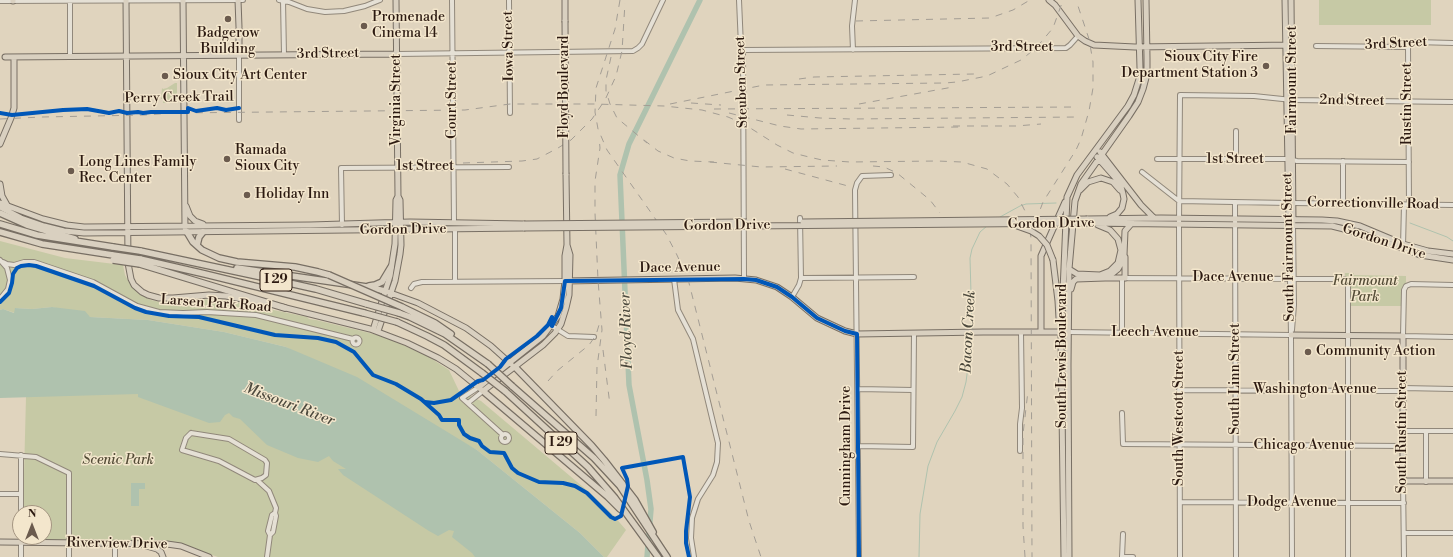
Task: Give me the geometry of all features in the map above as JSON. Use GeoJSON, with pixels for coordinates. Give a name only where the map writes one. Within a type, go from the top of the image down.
{"type":"FeatureCollection","features":[{"type":"Feature","properties":{"kind":"highway"},"geometry":{"type":"LineString","coordinates":[[0,213],[26,225],[91,244]]}},
{"type":"Feature","properties":{"kind":"highway","name":"I 29"},"geometry":{"type":"LineString","coordinates":[[0,224],[38,235],[140,251],[183,260],[308,288],[399,313],[431,327],[488,364],[594,458],[620,484]]}},
{"type":"Feature","properties":{"kind":"highway"},"geometry":{"type":"LineString","coordinates":[[0,232],[28,241]]}},
{"type":"Feature","properties":{"kind":"highway"},"geometry":{"type":"LineString","coordinates":[[187,232],[202,250],[219,258],[237,262],[295,267],[329,275],[435,323],[455,337],[462,346]]}},
{"type":"Feature","properties":{"kind":"highway"},"geometry":{"type":"LineString","coordinates":[[197,245],[199,237],[203,232]]}},
{"type":"Feature","properties":{"kind":"highway"},"geometry":{"type":"LineString","coordinates":[[0,236],[10,240],[28,241],[140,262],[285,308]]}},
{"type":"Feature","properties":{"kind":"highway"},"geometry":{"type":"LineString","coordinates":[[183,260],[367,287],[388,292]]}},
{"type":"Feature","properties":{"kind":"highway","name":"I 29"},"geometry":{"type":"LineString","coordinates":[[140,262],[205,274],[397,322],[444,345],[482,372],[505,391],[588,467],[645,538],[658,557]]}},
{"type":"Feature","properties":{"kind":"highway"},"geometry":{"type":"LineString","coordinates":[[367,287],[382,282],[391,267]]}},
{"type":"Feature","properties":{"kind":"highway"},"geometry":{"type":"LineString","coordinates":[[515,367],[592,446],[620,484],[635,500],[651,527],[655,540],[667,557]]}},
{"type":"Feature","properties":{"kind":"highway"},"geometry":{"type":"LineString","coordinates":[[481,389],[614,500]]}},
{"type":"Feature","properties":{"kind":"main road"},"geometry":{"type":"LineString","coordinates":[[126,0],[128,269],[131,279],[138,289],[148,295],[165,298],[218,295],[285,308],[375,331],[407,343],[438,358],[462,373],[481,389]]}},
{"type":"Feature","properties":{"kind":"main road"},"geometry":{"type":"LineString","coordinates":[[182,0],[184,226],[187,232]]}},
{"type":"Feature","properties":{"kind":"main road"},"geometry":{"type":"LineString","coordinates":[[238,0],[239,56]]}},
{"type":"Feature","properties":{"kind":"main road","name":"Virginia Street"},"geometry":{"type":"LineString","coordinates":[[396,0],[398,196],[400,200],[398,230]]}},
{"type":"Feature","properties":{"kind":"main road","name":"Floyd Boulevard"},"geometry":{"type":"LineString","coordinates":[[565,0],[567,245],[565,256],[568,281]]}},
{"type":"Feature","properties":{"kind":"main road"},"geometry":{"type":"LineString","coordinates":[[1050,0],[1078,36],[1094,45],[1140,47],[1292,45]]}},
{"type":"Feature","properties":{"kind":"main road","name":"South Lewis Boulevard"},"geometry":{"type":"LineString","coordinates":[[1064,557],[1062,332],[1067,197],[1074,180],[1128,106],[1134,95],[1140,76],[1138,0]]}},
{"type":"Feature","properties":{"kind":"main road","name":"South Lewis Boulevard"},"geometry":{"type":"LineString","coordinates":[[1069,557],[1069,272],[1076,196],[1081,184],[1094,164],[1138,102],[1143,89],[1147,74],[1146,0]]}},
{"type":"Feature","properties":{"kind":"main road"},"geometry":{"type":"LineString","coordinates":[[1280,0],[1286,10]]}},
{"type":"Feature","properties":{"kind":"main road","name":"Fairmount Street"},"geometry":{"type":"LineString","coordinates":[[1285,0],[1286,45],[1290,100]]}},
{"type":"Feature","properties":{"kind":"main road","name":"Fairmount Street"},"geometry":{"type":"LineString","coordinates":[[1290,160],[1292,45],[1291,0]]}},
{"type":"Feature","properties":{"kind":"main road","name":"3rd Street"},"geometry":{"type":"LineString","coordinates":[[5,57],[397,54]]}},
{"type":"Feature","properties":{"kind":"main road"},"geometry":{"type":"LineString","coordinates":[[0,144],[14,108],[14,57]]}},
{"type":"Feature","properties":{"kind":"main road"},"geometry":{"type":"LineString","coordinates":[[1095,151],[1154,218]]}},
{"type":"Feature","properties":{"kind":"main road"},"geometry":{"type":"LineString","coordinates":[[1089,221],[1113,216],[1123,204],[1123,194],[1120,183],[1100,156]]}},
{"type":"Feature","properties":{"kind":"main road","name":"South Fairmount Street"},"geometry":{"type":"LineString","coordinates":[[1290,160],[1291,222]]}},
{"type":"Feature","properties":{"kind":"main road"},"geometry":{"type":"LineString","coordinates":[[1076,196],[1088,182],[1101,178],[1113,182],[1123,194]]}},
{"type":"Feature","properties":{"kind":"main road"},"geometry":{"type":"LineString","coordinates":[[0,184],[2,196],[8,206]]}},
{"type":"Feature","properties":{"kind":"main road"},"geometry":{"type":"LineString","coordinates":[[1041,332],[1041,256],[1067,197]]}},
{"type":"Feature","properties":{"kind":"main road"},"geometry":{"type":"LineString","coordinates":[[184,200],[190,216],[197,222],[207,226]]}},
{"type":"Feature","properties":{"kind":"main road","name":"Gordon Drive"},"geometry":{"type":"LineString","coordinates":[[0,203],[43,219],[67,225],[153,232],[413,230],[524,226],[1089,221],[1132,223],[1179,221],[1291,222],[1349,229],[1403,246],[1429,257],[1453,260]]}},
{"type":"Feature","properties":{"kind":"main road","name":"Gordon Drive"},"geometry":{"type":"LineString","coordinates":[[0,207],[21,218],[64,231],[84,233],[184,226],[398,222],[454,222],[524,226],[996,224],[1154,218],[1179,221]]}},
{"type":"Feature","properties":{"kind":"main road"},"geometry":{"type":"LineString","coordinates":[[1064,271],[1076,274],[1100,275],[1110,271],[1118,263],[1121,254],[1121,246],[1118,239],[1110,230],[1089,221]]}},
{"type":"Feature","properties":{"kind":"main road"},"geometry":{"type":"LineString","coordinates":[[1069,272],[1076,279],[1124,278],[1125,231],[1132,223]]}},
{"type":"Feature","properties":{"kind":"main road"},"geometry":{"type":"LineString","coordinates":[[996,224],[1015,226],[1035,233],[1047,245],[1052,260],[1058,301],[1059,326],[1062,332]]}},
{"type":"Feature","properties":{"kind":"main road"},"geometry":{"type":"LineString","coordinates":[[153,232],[160,230],[175,230],[184,226]]}},
{"type":"Feature","properties":{"kind":"main road"},"geometry":{"type":"LineString","coordinates":[[398,230],[401,245]]}},
{"type":"Feature","properties":{"kind":"main road"},"geometry":{"type":"LineString","coordinates":[[388,292],[398,230]]}},
{"type":"Feature","properties":{"kind":"main road"},"geometry":{"type":"LineString","coordinates":[[375,331],[397,270],[401,245],[406,234],[413,230]]}},
{"type":"Feature","properties":{"kind":"main road","name":"Gordon Drive"},"geometry":{"type":"LineString","coordinates":[[1403,246],[1453,254]]}},
{"type":"Feature","properties":{"kind":"main road"},"geometry":{"type":"LineString","coordinates":[[1105,278],[1118,269],[1124,255]]}},
{"type":"Feature","properties":{"kind":"main road"},"geometry":{"type":"LineString","coordinates":[[1069,296],[1071,285],[1076,279]]}},
{"type":"Feature","properties":{"kind":"main road","name":"Dace Avenue"},"geometry":{"type":"LineString","coordinates":[[568,281],[756,280],[777,287],[792,297],[817,318],[845,331],[857,334]]}},
{"type":"Feature","properties":{"kind":"main road"},"geometry":{"type":"LineString","coordinates":[[481,389],[510,362],[536,343],[552,326],[561,308],[568,281]]}},
{"type":"Feature","properties":{"kind":"main road"},"geometry":{"type":"LineString","coordinates":[[481,389],[515,367],[543,345],[557,330],[566,308],[568,281]]}},
{"type":"Feature","properties":{"kind":"main road"},"geometry":{"type":"LineString","coordinates":[[388,292],[418,303],[466,328],[491,346],[515,367]]}},
{"type":"Feature","properties":{"kind":"main road","name":"Leech Avenue"},"geometry":{"type":"LineString","coordinates":[[857,334],[1068,332]]}},
{"type":"Feature","properties":{"kind":"main road","name":"Leech Avenue"},"geometry":{"type":"LineString","coordinates":[[1291,334],[1403,336]]}},
{"type":"Feature","properties":{"kind":"main road","name":"South Rustin Street"},"geometry":{"type":"LineString","coordinates":[[1403,336],[1404,482]]}},
{"type":"Feature","properties":{"kind":"main road"},"geometry":{"type":"LineString","coordinates":[[1404,482],[1453,481]]}},
{"type":"Feature","properties":{"kind":"main road","name":"Riverview Drive"},"geometry":{"type":"LineString","coordinates":[[0,542],[12,541]]}},
{"type":"Feature","properties":{"kind":"main road","name":"Riverview Drive"},"geometry":{"type":"LineString","coordinates":[[52,542],[164,544],[180,546],[209,557]]}},
{"type":"Feature","properties":{"kind":"main road"},"geometry":{"type":"LineString","coordinates":[[138,543],[157,549],[161,552],[163,557]]}},
{"type":"Feature","properties":{"kind":"main road"},"geometry":{"type":"LineString","coordinates":[[163,557],[164,544]]}},
{"type":"Feature","properties":{"kind":"street"},"geometry":{"type":"LineString","coordinates":[[70,0],[70,57]]}},
{"type":"Feature","properties":{"kind":"street"},"geometry":{"type":"LineString","coordinates":[[0,1],[243,0]]}},
{"type":"Feature","properties":{"kind":"street"},"geometry":{"type":"LineString","coordinates":[[284,55],[282,0],[313,11],[335,12],[365,6],[380,0]]}},
{"type":"Feature","properties":{"kind":"street","name":"Court Street"},"geometry":{"type":"LineString","coordinates":[[452,0],[454,222]]}},
{"type":"Feature","properties":{"kind":"street","name":"Iowa Street"},"geometry":{"type":"LineString","coordinates":[[509,0],[510,113]]}},
{"type":"Feature","properties":{"kind":"street","name":"3rd Street"},"geometry":{"type":"LineString","coordinates":[[397,54],[631,51],[638,48],[663,0]]}},
{"type":"Feature","properties":{"kind":"street","name":"Steuben Street"},"geometry":{"type":"LineString","coordinates":[[739,0],[740,46],[743,50],[744,279]]}},
{"type":"Feature","properties":{"kind":"street"},"geometry":{"type":"LineString","coordinates":[[853,50],[852,26],[855,0]]}},
{"type":"Feature","properties":{"kind":"street","name":"3rd Street"},"geometry":{"type":"LineString","coordinates":[[743,50],[1066,48],[1078,36]]}},
{"type":"Feature","properties":{"kind":"street","name":"3rd Street"},"geometry":{"type":"LineString","coordinates":[[1316,46],[1408,46],[1415,42],[1453,43]]}},
{"type":"Feature","properties":{"kind":"street","name":"Rustin Street"},"geometry":{"type":"LineString","coordinates":[[1408,46],[1409,162]]}},
{"type":"Feature","properties":{"kind":"street"},"geometry":{"type":"LineString","coordinates":[[239,56],[240,120]]}},
{"type":"Feature","properties":{"kind":"street","name":"2nd Street"},"geometry":{"type":"LineString","coordinates":[[1180,95],[1254,96],[1290,100],[1453,102]]}},
{"type":"Feature","properties":{"kind":"street","name":"South Westcott Street"},"geometry":{"type":"LineString","coordinates":[[1180,95],[1180,557]]}},
{"type":"Feature","properties":{"kind":"street"},"geometry":{"type":"LineString","coordinates":[[1236,130],[1236,160]]}},
{"type":"Feature","properties":{"kind":"street","name":"1st Street"},"geometry":{"type":"LineString","coordinates":[[1157,160],[1409,162]]}},
{"type":"Feature","properties":{"kind":"street"},"geometry":{"type":"LineString","coordinates":[[1343,161],[1343,204]]}},
{"type":"Feature","properties":{"kind":"street"},"geometry":{"type":"LineString","coordinates":[[1409,162],[1409,205]]}},
{"type":"Feature","properties":{"kind":"street","name":"1st Street"},"geometry":{"type":"LineString","coordinates":[[342,224],[342,168],[509,167]]}},
{"type":"Feature","properties":{"kind":"street"},"geometry":{"type":"LineString","coordinates":[[1142,172],[1179,201]]}},
{"type":"Feature","properties":{"kind":"street","name":"Cunningham Drive"},"geometry":{"type":"LineString","coordinates":[[859,557],[855,190],[856,183],[862,176],[891,175]]}},
{"type":"Feature","properties":{"kind":"street","name":"Correctionville Road"},"geometry":{"type":"LineString","coordinates":[[1179,201],[1453,205]]}},
{"type":"Feature","properties":{"kind":"street","name":"South Linn Street"},"geometry":{"type":"LineString","coordinates":[[1235,202],[1236,557]]}},
{"type":"Feature","properties":{"kind":"street"},"geometry":{"type":"LineString","coordinates":[[1403,246],[1404,205]]}},
{"type":"Feature","properties":{"kind":"street"},"geometry":{"type":"LineString","coordinates":[[792,297],[801,278],[800,218]]}},
{"type":"Feature","properties":{"kind":"street","name":"South Fairmount Street"},"geometry":{"type":"LineString","coordinates":[[1291,222],[1293,328],[1291,334],[1292,557]]}},
{"type":"Feature","properties":{"kind":"street"},"geometry":{"type":"LineString","coordinates":[[342,224],[342,231]]}},
{"type":"Feature","properties":{"kind":"street"},"geometry":{"type":"LineString","coordinates":[[455,229],[455,282]]}},
{"type":"Feature","properties":{"kind":"street","name":"Larsen Park Road"},"geometry":{"type":"LineString","coordinates":[[1,261],[14,265],[24,262],[34,262],[93,282],[137,306],[159,312],[207,312],[256,315],[353,340]]}},
{"type":"Feature","properties":{"kind":"street","name":"Larsen Park Road"},"geometry":{"type":"LineString","coordinates":[[1,261],[9,273]]}},
{"type":"Feature","properties":{"kind":"street"},"geometry":{"type":"LineString","coordinates":[[0,300],[6,293],[9,286],[9,273],[14,265]]}},
{"type":"Feature","properties":{"kind":"street"},"geometry":{"type":"LineString","coordinates":[[801,278],[914,277]]}},
{"type":"Feature","properties":{"kind":"street"},"geometry":{"type":"LineString","coordinates":[[1122,333],[1124,278]]}},
{"type":"Feature","properties":{"kind":"street","name":"Dace Avenue"},"geometry":{"type":"LineString","coordinates":[[1124,278],[1343,278],[1348,283],[1348,335]]}},
{"type":"Feature","properties":{"kind":"street"},"geometry":{"type":"LineString","coordinates":[[674,280],[678,310],[693,339],[718,443],[717,462],[713,475],[698,499],[692,518],[691,538],[694,557]]}},
{"type":"Feature","properties":{"kind":"street","name":"Dace Avenue"},"geometry":{"type":"LineString","coordinates":[[411,288],[414,284],[422,282],[568,281]]}},
{"type":"Feature","properties":{"kind":"street","name":"South Rustin Street"},"geometry":{"type":"LineString","coordinates":[[1403,336],[1404,290],[1406,286],[1408,284],[1453,285]]}},
{"type":"Feature","properties":{"kind":"street"},"geometry":{"type":"LineString","coordinates":[[552,326],[568,336],[594,337]]}},
{"type":"Feature","properties":{"kind":"street"},"geometry":{"type":"LineString","coordinates":[[1020,451],[1020,424],[1022,408],[1021,332]]}},
{"type":"Feature","properties":{"kind":"street","name":"Leech Avenue"},"geometry":{"type":"LineString","coordinates":[[1068,332],[1291,334]]}},
{"type":"Feature","properties":{"kind":"street"},"geometry":{"type":"LineString","coordinates":[[858,446],[913,447],[914,334]]}},
{"type":"Feature","properties":{"kind":"street"},"geometry":{"type":"LineString","coordinates":[[1348,335],[1348,557]]}},
{"type":"Feature","properties":{"kind":"street","name":"Leech Avenue"},"geometry":{"type":"LineString","coordinates":[[1403,336],[1453,337]]}},
{"type":"Feature","properties":{"kind":"street"},"geometry":{"type":"LineString","coordinates":[[481,389],[462,398],[502,435]]}},
{"type":"Feature","properties":{"kind":"street"},"geometry":{"type":"LineString","coordinates":[[468,403],[481,389]]}},
{"type":"Feature","properties":{"kind":"street"},"geometry":{"type":"LineString","coordinates":[[858,389],[913,390]]}},
{"type":"Feature","properties":{"kind":"street","name":"Washington Avenue"},"geometry":{"type":"LineString","coordinates":[[1179,390],[1348,391],[1453,389]]}},
{"type":"Feature","properties":{"kind":"street"},"geometry":{"type":"LineString","coordinates":[[1122,413],[1123,450]]}},
{"type":"Feature","properties":{"kind":"street"},"geometry":{"type":"LineString","coordinates":[[1404,431],[1453,431]]}},
{"type":"Feature","properties":{"kind":"street"},"geometry":{"type":"LineString","coordinates":[[1426,431],[1426,482]]}},
{"type":"Feature","properties":{"kind":"street"},"geometry":{"type":"LineString","coordinates":[[257,480],[265,477],[268,472],[267,463],[261,457],[225,437],[191,433],[186,438],[182,450],[219,461],[257,480],[271,495],[276,508],[276,516],[274,527],[270,535],[267,557]]}},
{"type":"Feature","properties":{"kind":"street","name":"Chicago Avenue"},"geometry":{"type":"LineString","coordinates":[[1123,444],[1291,447],[1404,446]]}},
{"type":"Feature","properties":{"kind":"street"},"geometry":{"type":"LineString","coordinates":[[0,454],[36,457],[69,472],[69,557]]}},
{"type":"Feature","properties":{"kind":"street"},"geometry":{"type":"LineString","coordinates":[[21,455],[21,505]]}},
{"type":"Feature","properties":{"kind":"street","name":"South Rustin Street"},"geometry":{"type":"LineString","coordinates":[[1404,482],[1404,557]]}},
{"type":"Feature","properties":{"kind":"street"},"geometry":{"type":"LineString","coordinates":[[0,494],[21,494]]}},
{"type":"Feature","properties":{"kind":"street","name":"Dodge Avenue"},"geometry":{"type":"LineString","coordinates":[[1180,502],[1404,503]]}},
{"type":"Feature","properties":{"kind":"street"},"geometry":{"type":"LineString","coordinates":[[1404,532],[1453,533]]}},
{"type":"Feature","properties":{"kind":"street"},"geometry":{"type":"LineString","coordinates":[[1123,534],[1122,557],[1133,557]]}},
{"type":"Feature","properties":{"kind":"street"},"geometry":{"type":"LineString","coordinates":[[115,557],[116,543]]}},
{"type":"Feature","properties":{"kind":"street"},"geometry":{"type":"LineString","coordinates":[[21,545],[21,557]]}},
{"type":"Feature","properties":{"kind":"green space"},"geometry":{"type":"Polygon","coordinates":[[[1319,0],[1431,0],[1431,25],[1319,25],[1319,0]]]}},
{"type":"Feature","properties":{"kind":"green space"},"geometry":{"type":"Polygon","coordinates":[[[177,83],[177,103],[163,103],[163,99],[161,99],[162,88],[167,88],[177,83]]]}},
{"type":"Feature","properties":{"kind":"green space"},"geometry":{"type":"Polygon","coordinates":[[[0,241],[65,258],[123,265],[125,275],[130,284],[141,295],[151,300],[164,303],[192,299],[226,300],[307,317],[309,319],[386,337],[429,357],[449,370],[459,391],[481,401],[589,492],[626,530],[607,557],[604,557],[580,533],[477,450],[286,347],[224,332],[148,320],[90,317],[52,307],[32,309],[15,308],[15,313],[3,309],[0,310],[0,241]]]}},
{"type":"Feature","properties":{"kind":"green space","name":"Fairmount Park"},"geometry":{"type":"Polygon","coordinates":[[[1345,273],[1354,273],[1354,275],[1406,276],[1406,283],[1402,288],[1401,306],[1350,306],[1350,285],[1348,279],[1345,277],[1345,273]]]}},
{"type":"Feature","properties":{"kind":"green space","name":"Scenic Park"},"geometry":{"type":"Polygon","coordinates":[[[121,379],[315,434],[494,557],[218,557],[189,547],[161,541],[52,540],[52,505],[23,505],[26,397],[121,379]]]}},
{"type":"Feature","properties":{"kind":"water","name":"Missouri River"},"geometry":{"type":"Polygon","coordinates":[[[52,307],[85,311],[90,317],[148,320],[224,332],[286,347],[357,377],[477,450],[580,533],[604,557],[475,557],[452,537],[454,531],[449,530],[438,536],[429,531],[343,475],[338,469],[346,469],[333,461],[329,456],[318,462],[298,458],[267,445],[240,419],[233,417],[229,413],[225,415],[220,422],[209,423],[138,397],[138,394],[0,398],[0,310],[3,309],[14,313],[15,308],[32,309],[52,307]]]}},
{"type":"Feature","properties":{"kind":"water"},"geometry":{"type":"Polygon","coordinates":[[[131,483],[145,483],[145,489],[139,489],[139,506],[131,506],[131,483]]]}},
{"type":"Feature","properties":{"kind":"waterway","name":"Floyd River"},"geometry":{"type":"LineString","coordinates":[[647,557],[651,509],[629,385],[620,175],[629,144],[700,0]]}},
{"type":"Feature","properties":{"kind":"waterway","name":"Bacon Creek"},"geometry":{"type":"LineString","coordinates":[[1000,217],[1026,204],[1056,203]]}},
{"type":"Feature","properties":{"kind":"waterway","name":"Bacon Creek"},"geometry":{"type":"LineString","coordinates":[[1410,223],[1447,237],[1453,241]]}},
{"type":"Feature","properties":{"kind":"waterway","name":"Bacon Creek"},"geometry":{"type":"LineString","coordinates":[[972,329],[970,258],[972,249],[980,232],[987,226]]}},
{"type":"Feature","properties":{"kind":"waterway","name":"Bacon Creek"},"geometry":{"type":"LineString","coordinates":[[919,557],[920,514],[928,466],[937,442],[962,397],[966,382],[972,335]]}},
{"type":"Feature","properties":{"kind":"railway"},"geometry":{"type":"LineString","coordinates":[[620,0],[615,29],[596,88],[595,112],[598,129],[607,150],[666,234],[688,279],[749,521],[761,557]]}},
{"type":"Feature","properties":{"kind":"railway"},"geometry":{"type":"LineString","coordinates":[[856,21],[990,18],[1013,10],[1030,0]]}},
{"type":"Feature","properties":{"kind":"railway"},"geometry":{"type":"LineString","coordinates":[[670,104],[764,85],[945,83],[987,76],[1021,60],[1036,48],[1053,28],[1063,0]]}},
{"type":"Feature","properties":{"kind":"railway"},"geometry":{"type":"LineString","coordinates":[[1034,236],[1037,218],[1043,202],[1076,150],[1081,139],[1089,111],[1093,88],[1093,62],[1089,39],[1076,0]]}},
{"type":"Feature","properties":{"kind":"railway"},"geometry":{"type":"LineString","coordinates":[[463,163],[537,159],[571,140],[592,119],[605,100],[616,76],[622,51],[625,3]]}},
{"type":"Feature","properties":{"kind":"railway"},"geometry":{"type":"LineString","coordinates":[[611,57],[606,80],[606,91],[610,104],[617,118],[647,143]]}},
{"type":"Feature","properties":{"kind":"railway"},"geometry":{"type":"LineString","coordinates":[[799,79],[814,77],[974,74]]}},
{"type":"Feature","properties":{"kind":"railway"},"geometry":{"type":"LineString","coordinates":[[859,104],[953,87]]}},
{"type":"Feature","properties":{"kind":"railway"},"geometry":{"type":"LineString","coordinates":[[691,103],[721,105]]}},
{"type":"Feature","properties":{"kind":"railway"},"geometry":{"type":"LineString","coordinates":[[0,119],[174,113],[465,110],[510,104],[664,106],[702,110],[728,117],[744,124],[777,145],[793,153],[822,160],[850,162],[962,162],[987,169],[1007,184],[1018,197],[1028,217],[1031,238],[1032,557]]}},
{"type":"Feature","properties":{"kind":"railway"},"geometry":{"type":"LineString","coordinates":[[714,109],[1078,107]]}},
{"type":"Feature","properties":{"kind":"railway"},"geometry":{"type":"LineString","coordinates":[[729,113],[780,126],[801,129],[959,127]]}},
{"type":"Feature","properties":{"kind":"railway"},"geometry":{"type":"LineString","coordinates":[[787,115],[851,119],[1078,117]]}},
{"type":"Feature","properties":{"kind":"railway"},"geometry":{"type":"LineString","coordinates":[[953,126],[1016,126],[1041,124]]}},
{"type":"Feature","properties":{"kind":"railway"},"geometry":{"type":"LineString","coordinates":[[596,416],[597,367],[602,330],[595,213],[595,181],[600,148],[599,137]]}},
{"type":"Feature","properties":{"kind":"railway"},"geometry":{"type":"LineString","coordinates":[[644,140],[658,151],[674,158],[690,161],[714,162]]}},
{"type":"Feature","properties":{"kind":"railway"},"geometry":{"type":"LineString","coordinates":[[710,162],[761,167],[837,166]]}},
{"type":"Feature","properties":{"kind":"railway"},"geometry":{"type":"LineString","coordinates":[[873,166],[884,167],[897,173],[930,200],[940,213]]}},
{"type":"Feature","properties":{"kind":"railway"},"geometry":{"type":"LineString","coordinates":[[785,169],[848,186]]}},
{"type":"Feature","properties":{"kind":"railway"},"geometry":{"type":"LineString","coordinates":[[548,381],[557,371],[589,345],[596,335],[599,325]]}},
{"type":"Feature","properties":{"kind":"railway"},"geometry":{"type":"LineString","coordinates":[[603,350],[610,405]]}},
{"type":"Feature","properties":{"kind":"railway"},"geometry":{"type":"LineString","coordinates":[[1025,557],[1023,526],[1023,434],[1028,391]]}},
{"type":"Feature","properties":{"kind":"cycle path","name":"Perry Creek Trail"},"geometry":{"type":"LineString","coordinates":[[0,113],[12,115],[87,109],[109,113],[119,111],[127,113],[143,113],[188,112],[188,108],[196,111],[217,108],[226,110],[239,108]]}},
{"type":"Feature","properties":{"kind":"cycle path"},"geometry":{"type":"LineString","coordinates":[[0,302],[9,293],[13,274],[17,268],[29,265],[36,266],[94,286],[135,308],[146,312],[169,316],[199,317],[275,335],[318,338],[336,342],[354,352],[373,375],[396,384],[421,399],[439,415],[442,420],[459,420],[459,425],[464,434],[479,441],[482,446],[490,452],[504,453],[512,468],[518,473],[539,482],[563,483],[575,486],[587,493],[611,517],[615,519],[621,516],[628,486],[627,479],[622,468],[683,457],[690,497],[686,531],[686,543],[689,557]]}},
{"type":"Feature","properties":{"kind":"cycle path"},"geometry":{"type":"LineString","coordinates":[[552,326],[561,308],[565,281],[744,279],[756,280],[777,287],[792,297],[817,318],[845,331],[857,334],[859,557]]}},
{"type":"Feature","properties":{"kind":"cycle path"},"geometry":{"type":"LineString","coordinates":[[425,402],[434,403],[451,400],[478,381],[483,380],[500,367],[506,359],[537,336],[548,325],[552,317]]}},
{"type":"Feature","properties":{"kind":"place","name":"Badgerow Building"},"geometry":{"type":"Point","coordinates":[228,19]}},
{"type":"Feature","properties":{"kind":"place","name":"Promenade Cinema 14"},"geometry":{"type":"Point","coordinates":[364,26]}},
{"type":"Feature","properties":{"kind":"place","name":"Sioux City Fire Department Station 3"},"geometry":{"type":"Point","coordinates":[1266,66]}},
{"type":"Feature","properties":{"kind":"place","name":"Sioux City Art Center"},"geometry":{"type":"Point","coordinates":[165,76]}},
{"type":"Feature","properties":{"kind":"place","name":"Ramada Sioux City"},"geometry":{"type":"Point","coordinates":[227,159]}},
{"type":"Feature","properties":{"kind":"place","name":"Long Lines Family Rec. Center"},"geometry":{"type":"Point","coordinates":[71,171]}},
{"type":"Feature","properties":{"kind":"place","name":"Holiday Inn"},"geometry":{"type":"Point","coordinates":[247,195]}},
{"type":"Feature","properties":{"kind":"place","name":"Community Action"},"geometry":{"type":"Point","coordinates":[1308,352]}}]}
